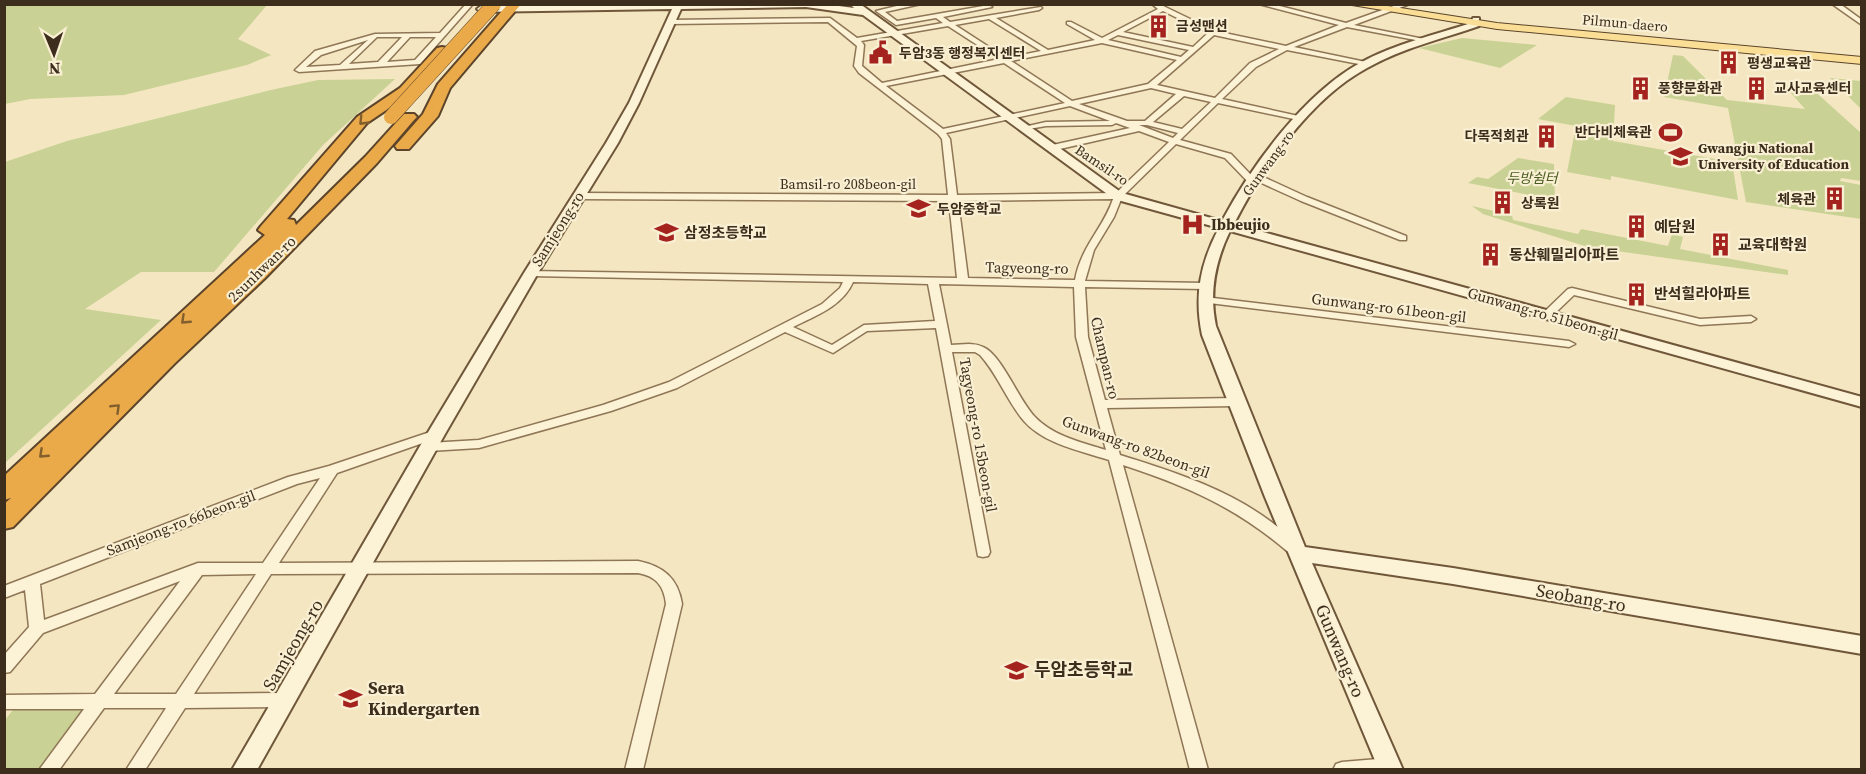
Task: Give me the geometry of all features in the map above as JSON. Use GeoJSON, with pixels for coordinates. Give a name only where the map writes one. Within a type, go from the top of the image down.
{"type":"FeatureCollection","features":[{"type":"Feature","properties":{"kind":"highway"},"geometry":{"type":"LineString","coordinates":[[258,274],[290,255],[368,184],[430,116],[439,94],[491,13]]}},
{"type":"Feature","properties":{"kind":"highway"},"geometry":{"type":"LineString","coordinates":[[397,112],[405,91],[491,13]]}},
{"type":"Feature","properties":{"kind":"highway","name":"2sunhwan-ro"},"geometry":{"type":"LineString","coordinates":[[4,491],[299,214],[491,13]]}},
{"type":"Feature","properties":{"kind":"highway"},"geometry":{"type":"LineString","coordinates":[[397,112],[417,97],[439,94]]}},
{"type":"Feature","properties":{"kind":"highway","name":"2sunhwan-ro"},"geometry":{"type":"LineString","coordinates":[[4,520],[167,358],[258,274],[371,160],[397,112]]}},
{"type":"Feature","properties":{"kind":"main road"},"geometry":{"type":"LineString","coordinates":[[491,13],[674,15],[820,4]]}},
{"type":"Feature","properties":{"kind":"main road","name":"Bamsil-ro"},"geometry":{"type":"LineString","coordinates":[[854,4],[894,28],[945,72],[1118,196],[1224,225]]}},
{"type":"Feature","properties":{"kind":"main road","name":"Pilmun-daero"},"geometry":{"type":"LineString","coordinates":[[1351,4],[1398,8]]}},
{"type":"Feature","properties":{"kind":"main road","name":"Pilmun-daero"},"geometry":{"type":"LineString","coordinates":[[1379,4],[1476,22],[1862,61]]}},
{"type":"Feature","properties":{"kind":"main road"},"geometry":{"type":"LineString","coordinates":[[797,5],[864,12]]}},
{"type":"Feature","properties":{"kind":"main road","name":"Samjeong-ro"},"geometry":{"type":"LineString","coordinates":[[244,770],[433,440],[634,103],[674,15]]}},
{"type":"Feature","properties":{"kind":"main road","name":"Pilmun-daero"},"geometry":{"type":"LineString","coordinates":[[1476,22],[1862,55]]}},
{"type":"Feature","properties":{"kind":"main road","name":"Gunwang-ro"},"geometry":{"type":"LineString","coordinates":[[1390,768],[1210,335],[1204,300],[1205,286],[1224,225],[1300,119],[1342,80],[1366,64],[1476,22]]}},
{"type":"Feature","properties":{"kind":"main road","name":"Gunwang-ro 51beon-gil"},"geometry":{"type":"LineString","coordinates":[[1224,225],[1862,402]]}},
{"type":"Feature","properties":{"kind":"main road","name":"Seobang-ro"},"geometry":{"type":"LineString","coordinates":[[1300,554],[1454,576],[1862,645]]}},
{"type":"Feature","properties":{"kind":"street"},"geometry":{"type":"LineString","coordinates":[[894,28],[879,11],[918,4]]}},
{"type":"Feature","properties":{"kind":"street"},"geometry":{"type":"LineString","coordinates":[[857,40],[937,16],[989,7],[985,4]]}},
{"type":"Feature","properties":{"kind":"street"},"geometry":{"type":"LineString","coordinates":[[1153,4],[1213,33],[1366,64]]}},
{"type":"Feature","properties":{"kind":"street"},"geometry":{"type":"LineString","coordinates":[[1262,4],[1346,25],[1426,40]]}},
{"type":"Feature","properties":{"kind":"street"},"geometry":{"type":"LineString","coordinates":[[1835,4],[1862,24]]}},
{"type":"Feature","properties":{"kind":"street"},"geometry":{"type":"LineString","coordinates":[[894,28],[949,24],[1039,8]]}},
{"type":"Feature","properties":{"kind":"street","name":"Champan-ro"},"geometry":{"type":"LineString","coordinates":[[1199,770],[1112,455],[1082,337],[1080,283],[1089,250],[1115,207],[1118,196],[1253,65],[1346,25],[1398,8]]}},
{"type":"Feature","properties":{"kind":"street"},"geometry":{"type":"LineString","coordinates":[[881,85],[1102,41],[1162,9]]}},
{"type":"Feature","properties":{"kind":"street"},"geometry":{"type":"LineString","coordinates":[[443,35],[377,35],[318,53],[298,70],[417,62],[443,35],[491,13]]}},
{"type":"Feature","properties":{"kind":"street"},"geometry":{"type":"LineString","coordinates":[[674,15],[830,20],[857,40],[861,47],[859,68],[941,132],[946,139],[963,282]]}},
{"type":"Feature","properties":{"kind":"street"},"geometry":{"type":"LineString","coordinates":[[937,16],[1071,104],[1137,129],[1228,156],[1255,180],[1403,238]]}},
{"type":"Feature","properties":{"kind":"street"},"geometry":{"type":"LineString","coordinates":[[989,16],[1047,52]]}},
{"type":"Feature","properties":{"kind":"street"},"geometry":{"type":"LineString","coordinates":[[1070,23],[1102,41],[1181,58]]}},
{"type":"Feature","properties":{"kind":"street"},"geometry":{"type":"LineString","coordinates":[[1117,33],[1193,49]]}},
{"type":"Feature","properties":{"kind":"street"},"geometry":{"type":"LineString","coordinates":[[1150,86],[1213,33]]}},
{"type":"Feature","properties":{"kind":"street"},"geometry":{"type":"LineString","coordinates":[[342,67],[377,35]]}},
{"type":"Feature","properties":{"kind":"street"},"geometry":{"type":"LineString","coordinates":[[380,64],[408,35]]}},
{"type":"Feature","properties":{"kind":"street"},"geometry":{"type":"LineString","coordinates":[[941,132],[1150,86],[1300,119]]}},
{"type":"Feature","properties":{"kind":"street"},"geometry":{"type":"LineString","coordinates":[[1147,123],[1182,93]]}},
{"type":"Feature","properties":{"kind":"street"},"geometry":{"type":"LineString","coordinates":[[1023,128],[1046,124],[1147,123],[1184,132]]}},
{"type":"Feature","properties":{"kind":"street"},"geometry":{"type":"LineString","coordinates":[[1051,148],[1137,129]]}},
{"type":"Feature","properties":{"kind":"street","name":"Bamsil-ro 208beon-gil"},"geometry":{"type":"LineString","coordinates":[[579,196],[952,198],[1118,196]]}},
{"type":"Feature","properties":{"kind":"street","name":"Tagyeong-ro"},"geometry":{"type":"LineString","coordinates":[[531,273],[1205,286]]}},
{"type":"Feature","properties":{"kind":"street"},"geometry":{"type":"LineString","coordinates":[[433,440],[464,446],[488,442],[608,408],[673,385],[826,306],[844,289],[849,280]]}},
{"type":"Feature","properties":{"kind":"street","name":"Tagyeong-ro 15beon-gil"},"geometry":{"type":"LineString","coordinates":[[933,281],[983,552]]}},
{"type":"Feature","properties":{"kind":"street"},"geometry":{"type":"LineString","coordinates":[[1547,315],[1572,291],[1700,322],[1751,319]]}},
{"type":"Feature","properties":{"kind":"street","name":"Gunwang-ro 61beon-gil"},"geometry":{"type":"LineString","coordinates":[[1204,300],[1569,344]]}},
{"type":"Feature","properties":{"kind":"street"},"geometry":{"type":"LineString","coordinates":[[786,328],[833,350],[864,328],[941,324]]}},
{"type":"Feature","properties":{"kind":"street","name":"Gunwang-ro 82beon-gil"},"geometry":{"type":"LineString","coordinates":[[946,349],[980,349],[991,359],[1020,407],[1037,426],[1062,440],[1112,455],[1214,493],[1271,527],[1300,554]]}},
{"type":"Feature","properties":{"kind":"street"},"geometry":{"type":"LineString","coordinates":[[1100,404],[1236,402]]}},
{"type":"Feature","properties":{"kind":"street","name":"Samjeong-ro 66beon-gil"},"geometry":{"type":"LineString","coordinates":[[4,592],[293,480],[433,440]]}},
{"type":"Feature","properties":{"kind":"street"},"geometry":{"type":"LineString","coordinates":[[136,769],[333,470]]}},
{"type":"Feature","properties":{"kind":"street"},"geometry":{"type":"LineString","coordinates":[[4,667],[38,629],[198,569],[638,567],[650,569],[666,579],[672,586],[675,604],[634,770]]}},
{"type":"Feature","properties":{"kind":"street"},"geometry":{"type":"LineString","coordinates":[[49,767],[198,569]]}},
{"type":"Feature","properties":{"kind":"street"},"geometry":{"type":"LineString","coordinates":[[32,581],[38,629]]}},
{"type":"Feature","properties":{"kind":"street"},"geometry":{"type":"LineString","coordinates":[[4,702],[283,700]]}},
{"type":"Feature","properties":{"kind":"street","name":"Gunwang-ro"},"geometry":{"type":"LineString","coordinates":[[1342,770],[1390,768]]}},
{"type":"Feature","properties":{"kind":"green space"},"geometry":{"type":"Polygon","coordinates":[[[5,4],[267,5],[238,39],[271,55],[247,65],[124,95],[30,99],[5,104],[5,4]]]}},
{"type":"Feature","properties":{"kind":"green space"},"geometry":{"type":"Polygon","coordinates":[[[1462,38],[1537,45],[1500,68],[1419,48],[1462,38]]]}},
{"type":"Feature","properties":{"kind":"green space"},"geometry":{"type":"Polygon","coordinates":[[[1673,55],[1683,56],[1727,100],[1805,109],[1784,85],[1810,87],[1861,133],[1861,181],[1841,178],[1840,181],[1861,185],[1861,219],[1746,202],[1728,108],[1664,97],[1673,55]]]}},
{"type":"Feature","properties":{"kind":"green space"},"geometry":{"type":"Polygon","coordinates":[[[1830,78],[1861,81],[1861,109],[1830,78]]]}},
{"type":"Feature","properties":{"kind":"green space"},"geometry":{"type":"Polygon","coordinates":[[[395,79],[323,145],[214,272],[141,272],[85,309],[161,320],[5,463],[5,162],[67,141],[271,90],[318,80],[395,79]]]}},
{"type":"Feature","properties":{"kind":"green space"},"geometry":{"type":"Polygon","coordinates":[[[1566,97],[1615,105],[1613,141],[1732,162],[1738,200],[1611,176],[1611,180],[1567,172],[1576,126],[1538,119],[1566,97]]]}},
{"type":"Feature","properties":{"kind":"green space","name":"두방쉼터"},"geometry":{"type":"Polygon","coordinates":[[[1518,158],[1554,164],[1555,200],[1468,183],[1477,177],[1488,179],[1518,158]]]}},
{"type":"Feature","properties":{"kind":"green space"},"geometry":{"type":"Polygon","coordinates":[[[1472,206],[1512,215],[1513,220],[1578,234],[1581,229],[1668,246],[1672,234],[1683,237],[1680,249],[1788,270],[1788,275],[1588,247],[1483,214],[1472,206]]]}},
{"type":"Feature","properties":{"kind":"green space"},"geometry":{"type":"Polygon","coordinates":[[[19,702],[90,703],[40,769],[5,770],[5,720],[19,702]]]}},
{"type":"Feature","properties":{"kind":"place","name":"금성맨션"},"geometry":{"type":"Point","coordinates":[1158,26]}},
{"type":"Feature","properties":{"kind":"place","name":"두암3동 행정복지센터"},"geometry":{"type":"Point","coordinates":[881,53]}},
{"type":"Feature","properties":{"kind":"place","name":"평생교육관"},"geometry":{"type":"Point","coordinates":[1729,63]}},
{"type":"Feature","properties":{"kind":"place","name":"풍향문화관"},"geometry":{"type":"Point","coordinates":[1640,88]}},
{"type":"Feature","properties":{"kind":"place","name":"교사교육센터"},"geometry":{"type":"Point","coordinates":[1756,88]}},
{"type":"Feature","properties":{"kind":"place","name":"반다비체육관"},"geometry":{"type":"Point","coordinates":[1670,132]}},
{"type":"Feature","properties":{"kind":"place","name":"다목적회관"},"geometry":{"type":"Point","coordinates":[1547,136]}},
{"type":"Feature","properties":{"kind":"place","name":"Gwangju National University of Education"},"geometry":{"type":"Point","coordinates":[1680,156]}},
{"type":"Feature","properties":{"kind":"place","name":"체육관"},"geometry":{"type":"Point","coordinates":[1834,199]}},
{"type":"Feature","properties":{"kind":"place","name":"상록원"},"geometry":{"type":"Point","coordinates":[1503,203]}},
{"type":"Feature","properties":{"kind":"place","name":"두암중학교"},"geometry":{"type":"Point","coordinates":[919,209]}},
{"type":"Feature","properties":{"kind":"place","name":"Ibbeujio"},"geometry":{"type":"Point","coordinates":[1193,225]}},
{"type":"Feature","properties":{"kind":"place","name":"예담원"},"geometry":{"type":"Point","coordinates":[1636,227]}},
{"type":"Feature","properties":{"kind":"place","name":"삼정초등학교"},"geometry":{"type":"Point","coordinates":[666,233]}},
{"type":"Feature","properties":{"kind":"place","name":"교육대학원"},"geometry":{"type":"Point","coordinates":[1720,245]}},
{"type":"Feature","properties":{"kind":"place","name":"동산훼밀리아파트"},"geometry":{"type":"Point","coordinates":[1491,255]}},
{"type":"Feature","properties":{"kind":"place","name":"반석힐라아파트"},"geometry":{"type":"Point","coordinates":[1636,294]}},
{"type":"Feature","properties":{"kind":"place","name":"두암초등학교"},"geometry":{"type":"Point","coordinates":[1016,670]}},
{"type":"Feature","properties":{"kind":"place","name":"Sera Kindergarten"},"geometry":{"type":"Point","coordinates":[350,698]}}]}
